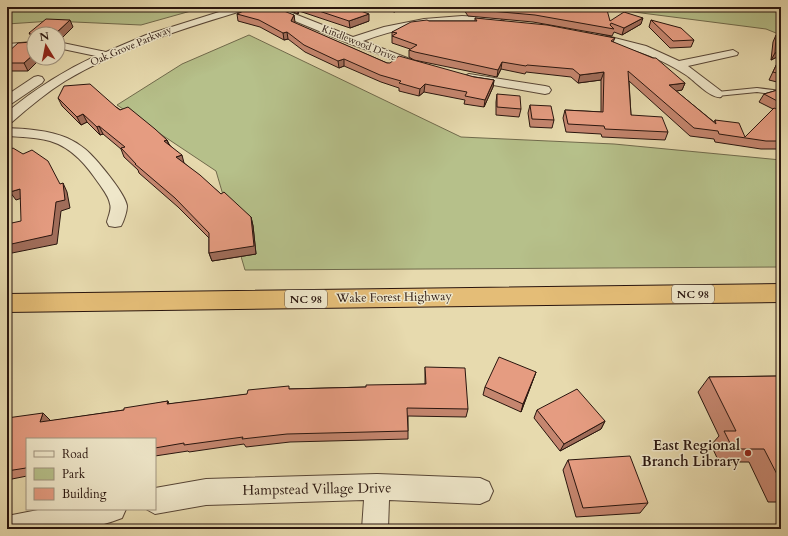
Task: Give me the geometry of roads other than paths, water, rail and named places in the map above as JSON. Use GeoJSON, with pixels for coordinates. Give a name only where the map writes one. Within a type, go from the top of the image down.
{"type":"FeatureCollection","features":[{"type":"Feature","properties":{"kind":"highway","name":"Wake Forest Highway"},"geometry":{"type":"LineString","coordinates":[[7,303],[781,293]]}},
{"type":"Feature","properties":{"kind":"street","name":"Oak Grove Parkway"},"geometry":{"type":"LineString","coordinates":[[7,101],[46,76],[93,52],[159,27],[227,7]]}},
{"type":"Feature","properties":{"kind":"street","name":"Oak Grove Parkway"},"geometry":{"type":"LineString","coordinates":[[7,119],[36,95],[106,55],[147,38],[245,7]]}},
{"type":"Feature","properties":{"kind":"street","name":"Kindlewood Drive"},"geometry":{"type":"LineString","coordinates":[[269,7],[352,41],[431,69]]}},
{"type":"Feature","properties":{"kind":"street"},"geometry":{"type":"LineString","coordinates":[[352,41],[383,29],[439,16],[511,23]]}},
{"type":"Feature","properties":{"kind":"street"},"geometry":{"type":"LineString","coordinates":[[580,33],[633,46],[679,65],[706,84],[717,94]]}},
{"type":"Feature","properties":{"kind":"street"},"geometry":{"type":"LineString","coordinates":[[7,47],[26,46]]}},
{"type":"Feature","properties":{"kind":"street"},"geometry":{"type":"LineString","coordinates":[[66,47],[106,55]]}},
{"type":"Feature","properties":{"kind":"street"},"geometry":{"type":"LineString","coordinates":[[679,65],[733,53]]}},
{"type":"Feature","properties":{"kind":"street"},"geometry":{"type":"LineString","coordinates":[[460,76],[546,90]]}},
{"type":"Feature","properties":{"kind":"street"},"geometry":{"type":"LineString","coordinates":[[7,132],[43,135],[70,144],[81,152],[116,197],[119,206],[115,222]]}},
{"type":"Feature","properties":{"kind":"street"},"geometry":{"type":"LineString","coordinates":[[375,529],[377,487]]}},
{"type":"Feature","properties":{"kind":"street","name":"Hampstead Village Drive"},"geometry":{"type":"LineString","coordinates":[[156,501],[206,492],[377,487],[480,491]]}},
{"type":"Feature","properties":{"kind":"street"},"geometry":{"type":"LineString","coordinates":[[7,528],[107,510]]}},
{"type":"Feature","properties":{"kind":"lane"},"geometry":{"type":"LineString","coordinates":[[717,94],[757,90],[781,93]]}},
{"type":"Feature","properties":{"kind":"place","name":"East Regional Branch Library"},"geometry":{"type":"Point","coordinates":[748,453]}}]}
